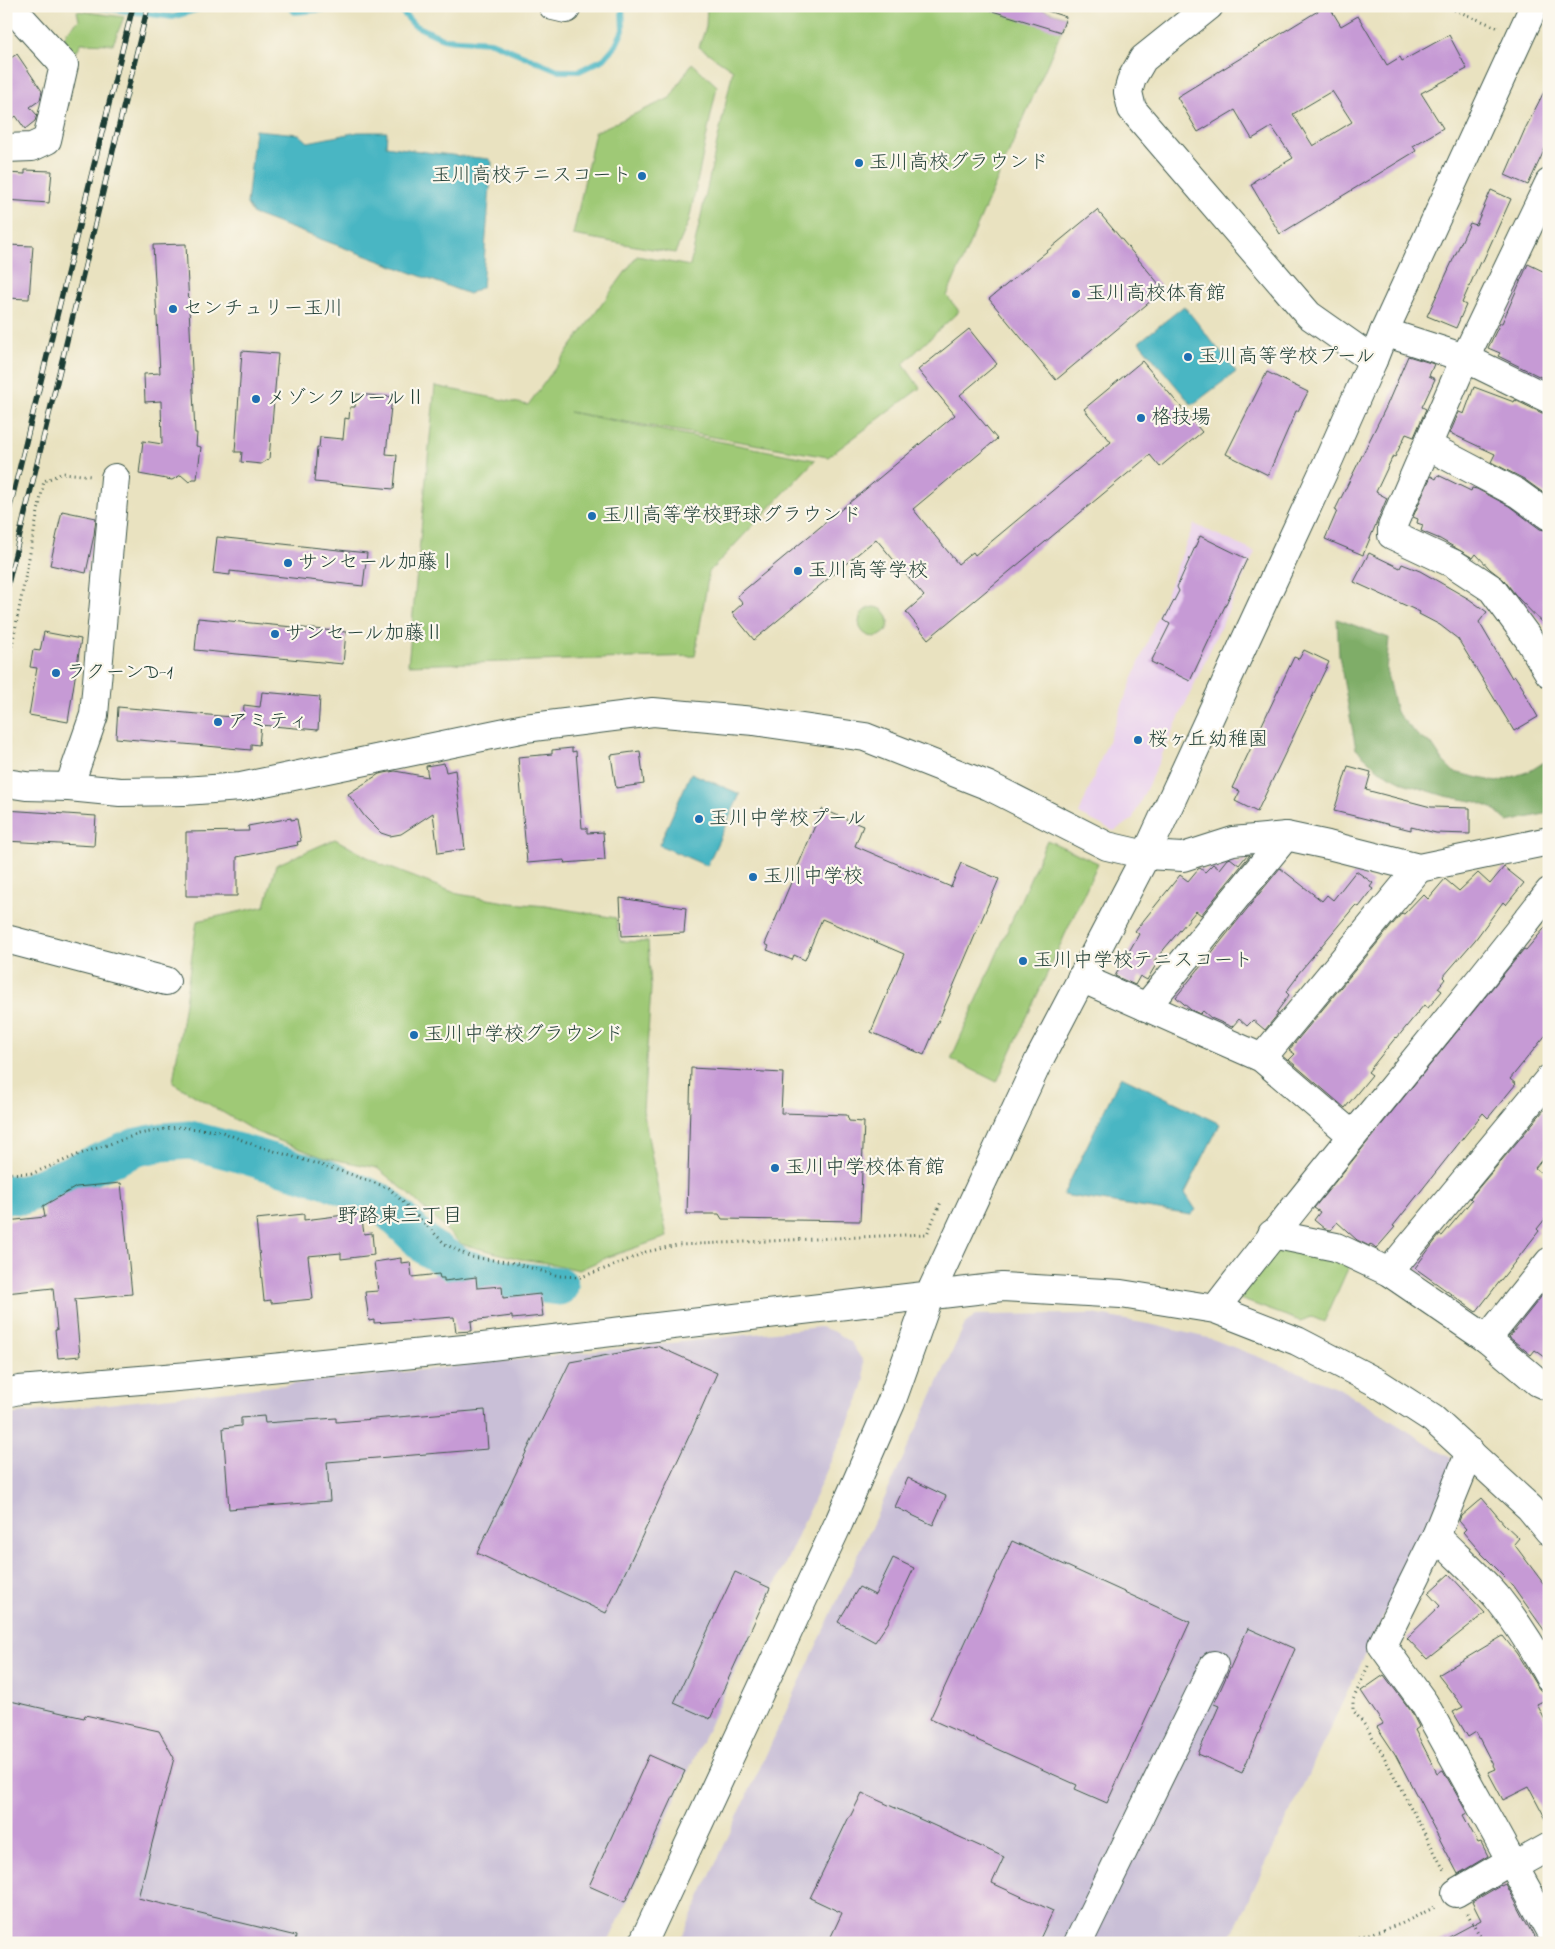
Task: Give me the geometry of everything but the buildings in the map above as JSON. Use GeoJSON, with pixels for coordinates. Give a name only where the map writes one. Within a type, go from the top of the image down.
{"type":"FeatureCollection","features":[{"type":"Feature","properties":{"kind":"street"},"geometry":{"type":"LineString","coordinates":[[6,148],[32,147],[47,140],[64,65],[10,6]]}},
{"type":"Feature","properties":{"kind":"street"},"geometry":{"type":"LineString","coordinates":[[554,6],[566,9],[567,6]]}},
{"type":"Feature","properties":{"kind":"street"},"geometry":{"type":"LineString","coordinates":[[1209,6],[1143,59],[1132,78],[1128,92],[1132,109],[1309,315],[1373,360]]}},
{"type":"Feature","properties":{"kind":"street"},"geometry":{"type":"LineString","coordinates":[[643,1943],[839,1522],[891,1403],[930,1294],[1039,1060],[1146,855],[1534,6]]}},
{"type":"Feature","properties":{"kind":"street"},"geometry":{"type":"LineString","coordinates":[[1549,182],[1465,358],[1392,527],[1392,535],[1454,564],[1492,589],[1528,638],[1549,672]]}},
{"type":"Feature","properties":{"kind":"street"},"geometry":{"type":"LineString","coordinates":[[1384,332],[1465,358],[1549,399]]}},
{"type":"Feature","properties":{"kind":"street"},"geometry":{"type":"LineString","coordinates":[[1428,446],[1517,493],[1549,516]]}},
{"type":"Feature","properties":{"kind":"street"},"geometry":{"type":"LineString","coordinates":[[68,787],[94,715],[115,478]]}},
{"type":"Feature","properties":{"kind":"street"},"geometry":{"type":"LineString","coordinates":[[6,783],[26,786],[129,792],[241,787],[525,728],[653,712],[798,727],[865,737],[989,786],[1107,846],[1146,855],[1183,856],[1233,841],[1286,836],[1418,868],[1549,841]]}},
{"type":"Feature","properties":{"kind":"street"},"geometry":{"type":"LineString","coordinates":[[6,766],[68,787]]}},
{"type":"Feature","properties":{"kind":"street"},"geometry":{"type":"LineString","coordinates":[[1146,1007],[1286,836]]}},
{"type":"Feature","properties":{"kind":"street"},"geometry":{"type":"LineString","coordinates":[[1262,1058],[1418,868]]}},
{"type":"Feature","properties":{"kind":"street"},"geometry":{"type":"LineString","coordinates":[[1215,1309],[1272,1234],[1477,984],[1549,892]]}},
{"type":"Feature","properties":{"kind":"street"},"geometry":{"type":"LineString","coordinates":[[6,939],[166,981]]}},
{"type":"Feature","properties":{"kind":"street"},"geometry":{"type":"LineString","coordinates":[[1081,978],[1262,1058],[1352,1135]]}},
{"type":"Feature","properties":{"kind":"street"},"geometry":{"type":"LineString","coordinates":[[1389,1272],[1549,1079]]}},
{"type":"Feature","properties":{"kind":"street"},"geometry":{"type":"LineString","coordinates":[[1272,1234],[1336,1247],[1389,1272],[1487,1339],[1538,1382],[1549,1387]]}},
{"type":"Feature","properties":{"kind":"street"},"geometry":{"type":"LineString","coordinates":[[1487,1339],[1549,1262]]}},
{"type":"Feature","properties":{"kind":"street"},"geometry":{"type":"LineString","coordinates":[[6,1393],[19,1390],[198,1375],[474,1348],[930,1294],[1012,1287],[1121,1294],[1215,1309],[1297,1341],[1376,1382],[1433,1419],[1530,1508],[1549,1531]]}},
{"type":"Feature","properties":{"kind":"street"},"geometry":{"type":"LineString","coordinates":[[1470,1452],[1436,1536],[1382,1645],[1424,1703],[1549,1930]]}},
{"type":"Feature","properties":{"kind":"street"},"geometry":{"type":"LineString","coordinates":[[1436,1536],[1496,1596],[1536,1654],[1549,1677]]}},
{"type":"Feature","properties":{"kind":"street"},"geometry":{"type":"LineString","coordinates":[[1078,1943],[1214,1665]]}},
{"type":"Feature","properties":{"kind":"street"},"geometry":{"type":"LineString","coordinates":[[1456,1893],[1549,1846]]}},
{"type":"Feature","properties":{"kind":"path"},"geometry":{"type":"LineString","coordinates":[[1445,6],[1520,37]]}},
{"type":"Feature","properties":{"kind":"path"},"geometry":{"type":"LineString","coordinates":[[6,676],[44,481],[63,473]]}},
{"type":"Feature","properties":{"kind":"path"},"geometry":{"type":"LineString","coordinates":[[6,1173],[31,1174],[80,1154],[139,1134],[176,1127],[220,1131],[254,1145],[347,1173],[389,1188],[445,1244],[471,1257],[514,1263],[559,1276],[581,1276],[613,1266],[646,1252],[677,1245],[927,1234],[941,1202]]}},
{"type":"Feature","properties":{"kind":"path"},"geometry":{"type":"LineString","coordinates":[[1382,1645],[1369,1664],[1353,1700],[1353,1710],[1367,1728],[1382,1753],[1484,1943]]}},
{"type":"Feature","properties":{"kind":"path"},"geometry":{"type":"LineString","coordinates":[[1340,1943],[1401,1924],[1433,1908],[1456,1893]]}},
{"type":"Feature","properties":{"kind":"shaded area","name":"桜ヶ丘幼稚園"},"geometry":{"type":"Polygon","coordinates":[[[1194,524],[1255,552],[1132,820],[1114,831],[1079,814],[1194,524]]]}},
{"type":"Feature","properties":{"kind":"shaded area"},"geometry":{"type":"Polygon","coordinates":[[[1093,1314],[1153,1325],[1212,1339],[1337,1387],[1451,1458],[1454,1468],[1228,1943],[679,1943],[965,1324],[975,1315],[1093,1314]]]}},
{"type":"Feature","properties":{"kind":"shaded area"},"geometry":{"type":"Polygon","coordinates":[[[820,1327],[835,1332],[851,1343],[863,1361],[865,1379],[859,1398],[785,1564],[608,1943],[6,1943],[6,1417],[15,1414],[820,1327]]]}},
{"type":"Feature","properties":{"kind":"green space","name":"玉川高校グラウンド"},"geometry":{"type":"Polygon","coordinates":[[[707,6],[1032,6],[1066,17],[947,296],[959,311],[903,364],[920,388],[828,457],[569,412],[815,460],[709,572],[695,656],[408,665],[435,386],[528,405],[637,256],[690,266],[733,70],[699,47],[706,27],[707,6]]]}},
{"type":"Feature","properties":{"kind":"green space"},"geometry":{"type":"Polygon","coordinates":[[[77,11],[124,17],[113,44],[81,43],[76,53],[63,42],[67,32],[79,20],[77,11]]]}},
{"type":"Feature","properties":{"kind":"green space","name":"玉川高校テニスコート"},"geometry":{"type":"Polygon","coordinates":[[[692,63],[717,86],[689,221],[675,253],[573,235],[595,132],[670,98],[692,63]]]}},
{"type":"Feature","properties":{"kind":"green space"},"geometry":{"type":"Polygon","coordinates":[[[874,607],[885,611],[889,622],[885,633],[874,637],[863,633],[859,622],[863,611],[874,607]]]}},
{"type":"Feature","properties":{"kind":"green space"},"geometry":{"type":"Polygon","coordinates":[[[1337,619],[1389,638],[1386,670],[1396,712],[1420,738],[1431,743],[1443,761],[1454,772],[1497,782],[1530,771],[1549,759],[1549,813],[1508,822],[1494,809],[1477,802],[1445,796],[1406,784],[1379,770],[1356,749],[1339,656],[1337,619]]]}},
{"type":"Feature","properties":{"kind":"green space","name":"玉川中学校グラウンド"},"geometry":{"type":"Polygon","coordinates":[[[335,839],[380,864],[458,894],[616,918],[620,941],[648,942],[651,988],[643,1110],[667,1237],[608,1257],[579,1270],[520,1259],[461,1244],[408,1193],[377,1168],[322,1157],[256,1132],[173,1083],[197,921],[265,906],[276,865],[335,839]]]}},
{"type":"Feature","properties":{"kind":"green space","name":"玉川中学校テニスコート"},"geometry":{"type":"Polygon","coordinates":[[[1047,840],[1098,863],[997,1082],[951,1059],[1047,840]]]}},
{"type":"Feature","properties":{"kind":"green space"},"geometry":{"type":"Polygon","coordinates":[[[1278,1243],[1351,1262],[1324,1322],[1312,1317],[1300,1321],[1237,1298],[1278,1243]]]}},
{"type":"Feature","properties":{"kind":"water"},"geometry":{"type":"Polygon","coordinates":[[[255,130],[299,134],[308,142],[358,132],[387,132],[386,146],[489,159],[492,162],[482,287],[469,294],[253,214],[247,204],[255,130]]]}},
{"type":"Feature","properties":{"kind":"water","name":"玉川高等学校プール"},"geometry":{"type":"Polygon","coordinates":[[[1184,306],[1236,372],[1192,405],[1139,342],[1184,306]]]}},
{"type":"Feature","properties":{"kind":"water","name":"玉川中学校プール"},"geometry":{"type":"Polygon","coordinates":[[[691,773],[740,794],[707,866],[659,845],[691,773]]]}},
{"type":"Feature","properties":{"kind":"water"},"geometry":{"type":"Polygon","coordinates":[[[1121,1076],[1220,1124],[1185,1193],[1196,1210],[1191,1215],[1063,1195],[1121,1076]]]}},
{"type":"Feature","properties":{"kind":"waterway"},"geometry":{"type":"LineString","coordinates":[[91,6],[173,17],[208,6]]}},
{"type":"Feature","properties":{"kind":"waterway"},"geometry":{"type":"LineString","coordinates":[[288,6],[295,12],[357,6]]}},
{"type":"Feature","properties":{"kind":"waterway"},"geometry":{"type":"LineString","coordinates":[[397,6],[414,25],[444,39],[491,42],[560,71],[579,71],[604,59],[616,45],[623,30],[622,6]]}},
{"type":"Feature","properties":{"kind":"waterway"},"geometry":{"type":"LineString","coordinates":[[6,1194],[23,1195],[137,1147],[162,1142],[190,1140],[327,1179],[382,1203],[429,1248],[463,1268],[508,1280],[559,1286]]}},
{"type":"Feature","properties":{"kind":"railway"},"geometry":{"type":"LineString","coordinates":[[6,523],[133,6]]}},
{"type":"Feature","properties":{"kind":"railway"},"geometry":{"type":"LineString","coordinates":[[6,592],[148,6]]}},
{"type":"Feature","properties":{"kind":"place","name":"玉川高校グラウンド"},"geometry":{"type":"Point","coordinates":[859,163]}},
{"type":"Feature","properties":{"kind":"place","name":"玉川高校テニスコート"},"geometry":{"type":"Point","coordinates":[642,176]}},
{"type":"Feature","properties":{"kind":"place","name":"玉川高校体育館"},"geometry":{"type":"Point","coordinates":[1076,294]}},
{"type":"Feature","properties":{"kind":"place","name":"センチュリー玉川"},"geometry":{"type":"Point","coordinates":[173,309]}},
{"type":"Feature","properties":{"kind":"place","name":"玉川高等学校プール"},"geometry":{"type":"Point","coordinates":[1188,357]}},
{"type":"Feature","properties":{"kind":"place","name":"メゾンクレールⅡ"},"geometry":{"type":"Point","coordinates":[256,399]}},
{"type":"Feature","properties":{"kind":"place","name":"格技場"},"geometry":{"type":"Point","coordinates":[1141,418]}},
{"type":"Feature","properties":{"kind":"place","name":"玉川高等学校野球グラウンド"},"geometry":{"type":"Point","coordinates":[592,516]}},
{"type":"Feature","properties":{"kind":"place","name":"サンセール加藤Ⅰ"},"geometry":{"type":"Point","coordinates":[288,563]}},
{"type":"Feature","properties":{"kind":"place","name":"玉川高等学校"},"geometry":{"type":"Point","coordinates":[798,571]}},
{"type":"Feature","properties":{"kind":"place","name":"サンセール加藤Ⅱ"},"geometry":{"type":"Point","coordinates":[275,634]}},
{"type":"Feature","properties":{"kind":"place","name":"ラクーンD-1"},"geometry":{"type":"Point","coordinates":[56,673]}},
{"type":"Feature","properties":{"kind":"place","name":"アミティ"},"geometry":{"type":"Point","coordinates":[218,722]}},
{"type":"Feature","properties":{"kind":"place","name":"桜ヶ丘幼稚園"},"geometry":{"type":"Point","coordinates":[1138,740]}},
{"type":"Feature","properties":{"kind":"place","name":"玉川中学校プール"},"geometry":{"type":"Point","coordinates":[699,819]}},
{"type":"Feature","properties":{"kind":"place","name":"玉川中学校"},"geometry":{"type":"Point","coordinates":[753,877]}},
{"type":"Feature","properties":{"kind":"place","name":"玉川中学校テニスコート"},"geometry":{"type":"Point","coordinates":[1023,961]}},
{"type":"Feature","properties":{"kind":"place","name":"玉川中学校グラウンド"},"geometry":{"type":"Point","coordinates":[414,1035]}},
{"type":"Feature","properties":{"kind":"place","name":"玉川中学校体育館"},"geometry":{"type":"Point","coordinates":[775,1168]}},
{"type":"Feature","properties":{"kind":"district","name":"野路東三丁目"},"geometry":{"type":"Point","coordinates":[400,1217]}}]}
